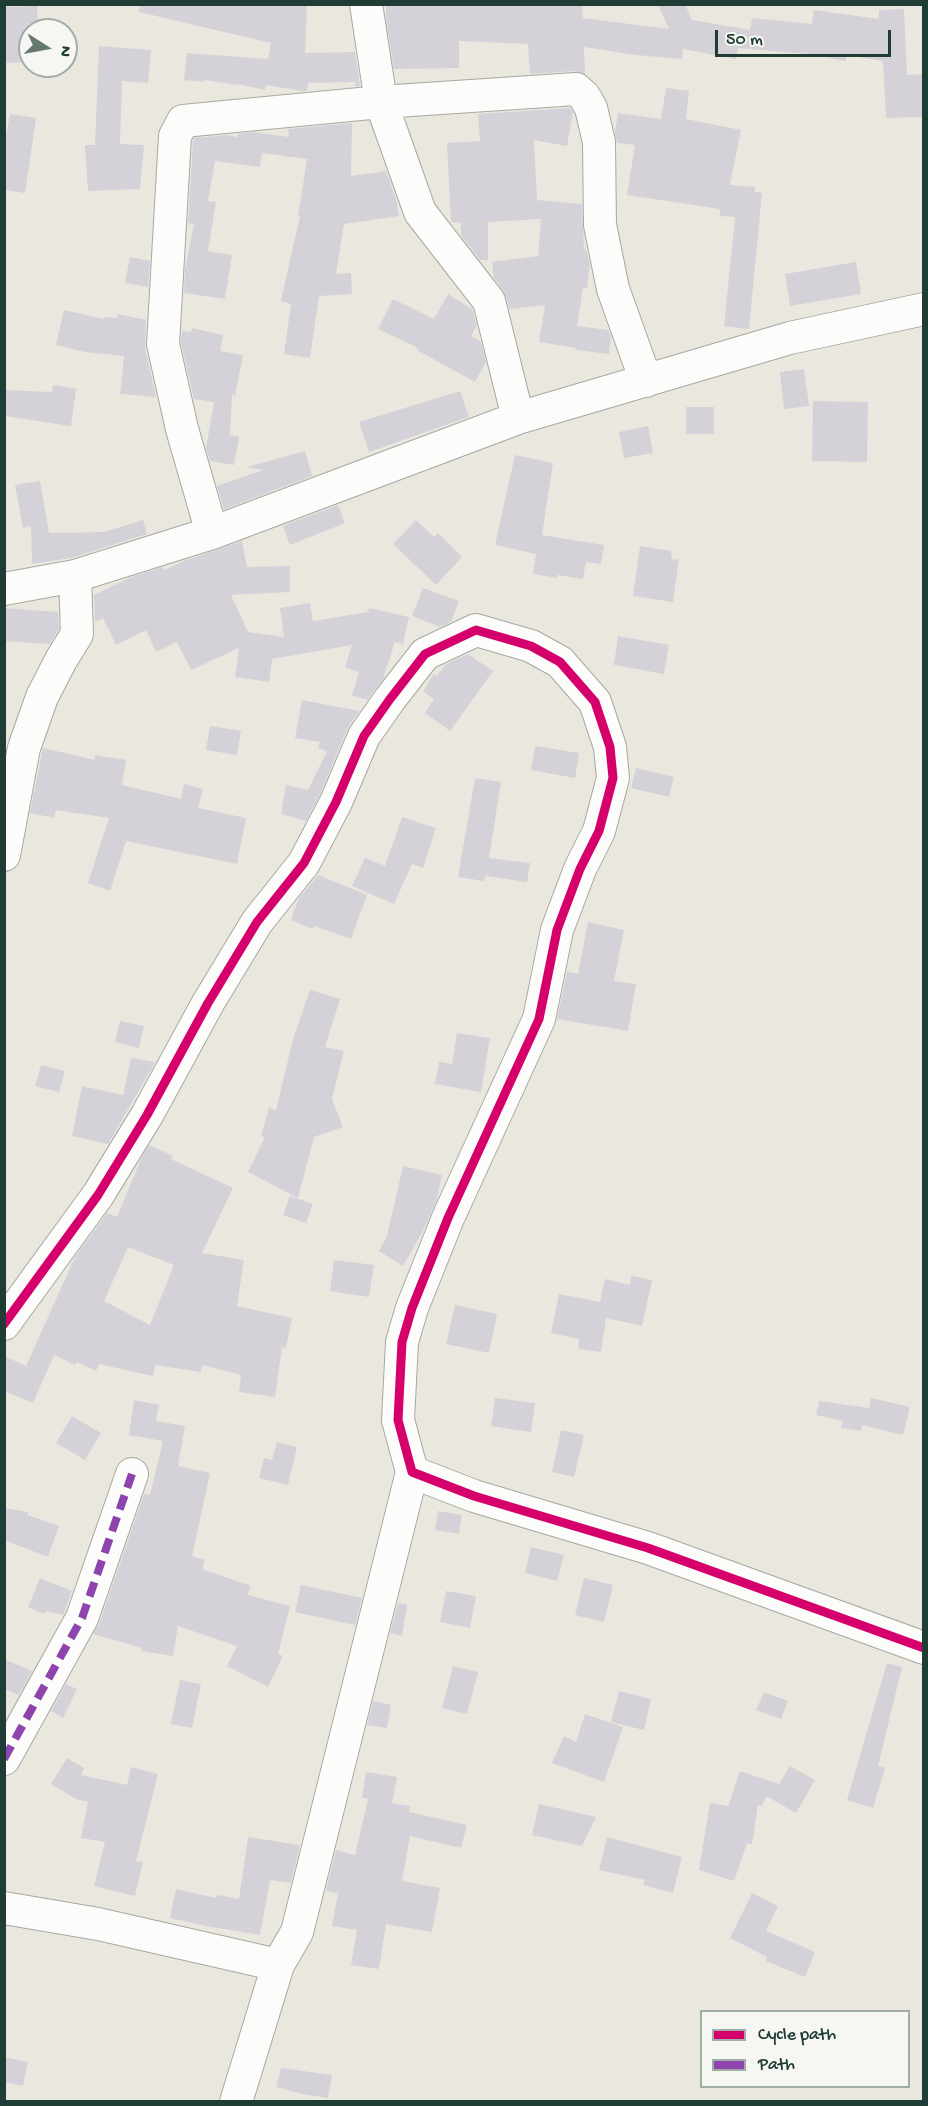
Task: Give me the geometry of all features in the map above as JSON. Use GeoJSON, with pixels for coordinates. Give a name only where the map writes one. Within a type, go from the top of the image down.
{"type":"FeatureCollection","features":[{"type":"Feature","properties":{"kind":"street"},"geometry":{"type":"LineString","coordinates":[[366,4],[381,102],[420,212],[489,301],[518,418]]}},
{"type":"Feature","properties":{"kind":"street"},"geometry":{"type":"LineString","coordinates":[[212,533],[182,429],[163,344],[175,136],[183,121],[381,102],[576,90],[584,96],[591,108],[599,142],[600,225],[613,289],[646,381]]}},
{"type":"Feature","properties":{"kind":"street"},"geometry":{"type":"LineString","coordinates":[[4,589],[75,576],[212,533],[518,418],[790,338],[924,309]]}},
{"type":"Feature","properties":{"kind":"street"},"geometry":{"type":"LineString","coordinates":[[4,855],[24,748],[42,698],[77,634],[75,576]]}},
{"type":"Feature","properties":{"kind":"street"},"geometry":{"type":"LineString","coordinates":[[4,1324],[98,1196],[257,922],[304,863],[336,802],[364,736],[425,654],[476,630],[531,646],[560,662],[595,702],[610,747],[613,778],[599,831],[579,869],[557,930],[539,1019],[448,1218],[412,1308],[402,1342],[398,1420],[412,1472],[297,1932],[278,1965],[236,2102]]}},
{"type":"Feature","properties":{"kind":"street"},"geometry":{"type":"LineString","coordinates":[[412,1472],[474,1496],[648,1548],[924,1648]]}},
{"type":"Feature","properties":{"kind":"street"},"geometry":{"type":"LineString","coordinates":[[4,1759],[82,1618],[132,1474]]}},
{"type":"Feature","properties":{"kind":"street"},"geometry":{"type":"LineString","coordinates":[[4,1908],[98,1924],[278,1965]]}},
{"type":"Feature","properties":{"kind":"building"},"geometry":{"type":"Polygon","coordinates":[[[140,4],[307,4],[305,53],[355,52],[360,86],[355,86],[355,82],[308,83],[307,91],[266,85],[265,90],[205,80],[204,82],[184,80],[187,53],[268,59],[271,43],[139,12],[140,4]]]}},
{"type":"Feature","properties":{"kind":"building"},"geometry":{"type":"Polygon","coordinates":[[[386,4],[582,4],[583,18],[669,29],[658,4],[685,4],[692,20],[750,30],[752,18],[812,24],[814,10],[879,19],[879,10],[904,9],[907,75],[924,74],[924,117],[886,118],[883,61],[846,55],[846,61],[808,54],[738,48],[736,59],[683,49],[682,59],[584,47],[585,74],[575,71],[530,74],[528,44],[459,41],[459,68],[394,69],[386,19],[386,4]]]}},
{"type":"Feature","properties":{"kind":"building"},"geometry":{"type":"Polygon","coordinates":[[[37,6],[38,18],[18,18],[18,62],[4,63],[4,7],[37,6]]]}},
{"type":"Feature","properties":{"kind":"building"},"geometry":{"type":"Polygon","coordinates":[[[99,46],[151,50],[148,83],[122,81],[120,144],[144,145],[140,189],[88,191],[85,145],[95,145],[99,46]]]}},
{"type":"Feature","properties":{"kind":"building"},"geometry":{"type":"Polygon","coordinates":[[[666,88],[689,91],[686,119],[741,130],[730,185],[755,187],[755,192],[762,193],[749,329],[724,326],[735,217],[720,216],[720,209],[627,195],[635,145],[617,143],[615,133],[618,113],[661,119],[666,88]]]}},
{"type":"Feature","properties":{"kind":"building"},"geometry":{"type":"Polygon","coordinates":[[[570,108],[573,112],[567,146],[534,140],[537,200],[582,204],[584,249],[586,249],[590,265],[587,288],[583,288],[577,326],[608,330],[611,336],[609,354],[539,342],[545,305],[510,309],[503,290],[494,278],[492,262],[538,256],[541,219],[488,222],[488,260],[480,260],[461,235],[461,223],[451,222],[447,143],[480,141],[478,114],[570,108]]]}},
{"type":"Feature","properties":{"kind":"building"},"geometry":{"type":"Polygon","coordinates":[[[10,114],[36,118],[25,193],[4,190],[4,148],[10,114]]]}},
{"type":"Feature","properties":{"kind":"building"},"geometry":{"type":"Polygon","coordinates":[[[352,123],[351,176],[386,171],[396,199],[399,216],[344,224],[336,274],[351,273],[352,294],[319,296],[310,358],[284,354],[291,304],[281,301],[300,216],[298,216],[307,159],[262,153],[260,167],[215,161],[208,201],[216,202],[208,251],[232,255],[225,299],[184,293],[185,269],[194,224],[188,223],[193,141],[194,138],[227,135],[238,137],[238,134],[253,132],[289,137],[288,129],[352,123]]]}},
{"type":"Feature","properties":{"kind":"building"},"geometry":{"type":"Polygon","coordinates":[[[130,257],[150,261],[148,287],[125,283],[130,257]]]}},
{"type":"Feature","properties":{"kind":"building"},"geometry":{"type":"Polygon","coordinates":[[[856,262],[861,294],[790,306],[785,274],[856,262]]]}},
{"type":"Feature","properties":{"kind":"building"},"geometry":{"type":"Polygon","coordinates":[[[448,294],[472,309],[477,326],[471,336],[481,342],[486,362],[475,382],[417,350],[418,348],[378,329],[393,299],[434,319],[448,294]]]}},
{"type":"Feature","properties":{"kind":"building"},"geometry":{"type":"Polygon","coordinates":[[[64,310],[104,319],[105,317],[117,318],[118,314],[146,320],[145,348],[156,397],[120,394],[124,356],[85,352],[56,345],[64,310]]]}},
{"type":"Feature","properties":{"kind":"building"},"geometry":{"type":"Polygon","coordinates":[[[192,328],[223,335],[220,351],[243,355],[235,396],[232,395],[230,435],[239,437],[234,465],[210,461],[206,449],[214,402],[194,399],[181,343],[182,331],[191,332],[192,328]]]}},
{"type":"Feature","properties":{"kind":"building"},"geometry":{"type":"Polygon","coordinates":[[[804,369],[809,406],[784,409],[780,372],[804,369]]]}},
{"type":"Feature","properties":{"kind":"building"},"geometry":{"type":"Polygon","coordinates":[[[53,385],[76,389],[71,426],[4,416],[4,390],[52,392],[53,385]]]}},
{"type":"Feature","properties":{"kind":"building"},"geometry":{"type":"Polygon","coordinates":[[[460,391],[469,417],[369,452],[359,422],[460,391]]]}},
{"type":"Feature","properties":{"kind":"building"},"geometry":{"type":"Polygon","coordinates":[[[813,401],[868,402],[867,462],[812,461],[813,401]]]}},
{"type":"Feature","properties":{"kind":"building"},"geometry":{"type":"Polygon","coordinates":[[[686,407],[714,407],[714,434],[686,434],[686,407]]]}},
{"type":"Feature","properties":{"kind":"building"},"geometry":{"type":"Polygon","coordinates":[[[648,426],[653,453],[624,458],[619,432],[648,426]]]}},
{"type":"Feature","properties":{"kind":"building"},"geometry":{"type":"Polygon","coordinates":[[[305,451],[312,476],[224,509],[217,486],[263,470],[247,467],[305,451]]]}},
{"type":"Feature","properties":{"kind":"building"},"geometry":{"type":"Polygon","coordinates":[[[515,455],[553,463],[542,535],[604,545],[601,564],[586,562],[583,579],[533,574],[536,554],[495,545],[515,455]]]}},
{"type":"Feature","properties":{"kind":"building"},"geometry":{"type":"Polygon","coordinates":[[[40,481],[49,533],[104,532],[143,520],[147,534],[71,558],[32,564],[31,526],[23,528],[15,485],[40,481]]]}},
{"type":"Feature","properties":{"kind":"building"},"geometry":{"type":"Polygon","coordinates":[[[338,505],[345,523],[290,545],[283,526],[338,505]]]}},
{"type":"Feature","properties":{"kind":"building"},"geometry":{"type":"Polygon","coordinates":[[[416,520],[434,537],[438,533],[462,557],[436,585],[393,544],[416,520]]]}},
{"type":"Feature","properties":{"kind":"building"},"geometry":{"type":"Polygon","coordinates":[[[242,541],[247,567],[290,566],[290,592],[231,595],[248,632],[284,637],[280,608],[310,603],[313,621],[368,612],[369,608],[409,617],[403,644],[395,642],[383,679],[367,700],[352,695],[359,672],[345,667],[352,645],[272,659],[269,682],[235,677],[239,648],[191,670],[177,642],[156,652],[146,630],[116,645],[103,618],[95,622],[94,595],[131,577],[163,567],[164,570],[242,541]]]}},
{"type":"Feature","properties":{"kind":"building"},"geometry":{"type":"Polygon","coordinates":[[[640,546],[671,551],[672,560],[679,559],[673,602],[633,596],[640,546]]]}},
{"type":"Feature","properties":{"kind":"building"},"geometry":{"type":"Polygon","coordinates":[[[423,588],[459,601],[451,622],[440,627],[412,616],[423,588]]]}},
{"type":"Feature","properties":{"kind":"building"},"geometry":{"type":"Polygon","coordinates":[[[4,608],[58,612],[59,629],[50,644],[4,641],[4,608]]]}},
{"type":"Feature","properties":{"kind":"building"},"geometry":{"type":"Polygon","coordinates":[[[618,636],[669,645],[664,674],[614,665],[618,636]]]}},
{"type":"Feature","properties":{"kind":"building"},"geometry":{"type":"Polygon","coordinates":[[[468,654],[493,671],[450,731],[425,713],[434,699],[423,691],[434,674],[437,676],[445,665],[468,654]]]}},
{"type":"Feature","properties":{"kind":"building"},"geometry":{"type":"Polygon","coordinates":[[[302,700],[359,711],[347,729],[306,821],[281,814],[286,785],[308,790],[327,751],[318,748],[320,742],[295,738],[302,700]]]}},
{"type":"Feature","properties":{"kind":"building"},"geometry":{"type":"Polygon","coordinates":[[[210,726],[241,731],[237,755],[206,750],[210,726]]]}},
{"type":"Feature","properties":{"kind":"building"},"geometry":{"type":"Polygon","coordinates":[[[535,746],[579,753],[575,778],[531,770],[535,746]]]}},
{"type":"Feature","properties":{"kind":"building"},"geometry":{"type":"Polygon","coordinates":[[[43,748],[95,760],[95,755],[126,760],[122,785],[181,799],[184,784],[203,789],[198,808],[246,818],[237,864],[126,841],[110,891],[88,883],[109,818],[56,810],[54,818],[30,813],[43,748]]]}},
{"type":"Feature","properties":{"kind":"building"},"geometry":{"type":"Polygon","coordinates":[[[636,768],[674,777],[669,797],[631,788],[636,768]]]}},
{"type":"Feature","properties":{"kind":"building"},"geometry":{"type":"Polygon","coordinates":[[[475,778],[501,782],[489,858],[530,863],[527,882],[485,876],[484,881],[458,877],[475,778]]]}},
{"type":"Feature","properties":{"kind":"building"},"geometry":{"type":"Polygon","coordinates":[[[402,817],[436,828],[423,868],[412,864],[394,904],[352,886],[365,858],[385,866],[402,817]]]}},
{"type":"Feature","properties":{"kind":"building"},"geometry":{"type":"Polygon","coordinates":[[[318,875],[367,895],[351,939],[314,926],[313,929],[291,920],[299,898],[318,875]]]}},
{"type":"Feature","properties":{"kind":"building"},"geometry":{"type":"Polygon","coordinates":[[[588,922],[624,930],[614,981],[636,984],[628,1031],[557,1019],[567,972],[578,974],[588,922]]]}},
{"type":"Feature","properties":{"kind":"building"},"geometry":{"type":"Polygon","coordinates":[[[310,990],[340,999],[325,1047],[344,1051],[332,1099],[343,1127],[314,1137],[298,1198],[248,1172],[265,1137],[261,1136],[269,1108],[276,1110],[293,1039],[310,990]]]}},
{"type":"Feature","properties":{"kind":"building"},"geometry":{"type":"Polygon","coordinates":[[[120,1021],[144,1026],[139,1048],[115,1042],[120,1021]]]}},
{"type":"Feature","properties":{"kind":"building"},"geometry":{"type":"Polygon","coordinates":[[[457,1033],[490,1038],[481,1092],[435,1084],[439,1062],[452,1064],[457,1033]]]}},
{"type":"Feature","properties":{"kind":"building"},"geometry":{"type":"Polygon","coordinates":[[[131,1058],[154,1062],[108,1144],[72,1136],[82,1086],[123,1095],[131,1058]]]}},
{"type":"Feature","properties":{"kind":"building"},"geometry":{"type":"Polygon","coordinates":[[[41,1065],[65,1071],[59,1092],[35,1086],[41,1065]]]}},
{"type":"Feature","properties":{"kind":"building"},"geometry":{"type":"Polygon","coordinates":[[[149,1145],[173,1156],[171,1159],[233,1188],[202,1253],[244,1260],[237,1306],[292,1318],[286,1348],[282,1347],[275,1397],[239,1392],[241,1375],[202,1365],[201,1372],[155,1365],[153,1376],[99,1364],[96,1371],[77,1362],[75,1365],[54,1355],[33,1403],[4,1391],[4,1356],[26,1366],[75,1257],[107,1213],[117,1217],[149,1145]],[[128,1247],[104,1301],[150,1325],[174,1265],[128,1247]]]}},
{"type":"Feature","properties":{"kind":"building"},"geometry":{"type":"Polygon","coordinates":[[[403,1166],[442,1175],[436,1202],[403,1266],[379,1251],[387,1236],[403,1166]]]}},
{"type":"Feature","properties":{"kind":"building"},"geometry":{"type":"Polygon","coordinates":[[[290,1196],[313,1204],[306,1223],[283,1215],[290,1196]]]}},
{"type":"Feature","properties":{"kind":"building"},"geometry":{"type":"Polygon","coordinates":[[[334,1260],[374,1265],[369,1297],[330,1291],[334,1260]]]}},
{"type":"Feature","properties":{"kind":"building"},"geometry":{"type":"Polygon","coordinates":[[[631,1276],[652,1280],[642,1326],[606,1318],[601,1352],[578,1349],[579,1339],[551,1333],[559,1294],[600,1302],[605,1279],[630,1285],[631,1276]]]}},
{"type":"Feature","properties":{"kind":"building"},"geometry":{"type":"Polygon","coordinates":[[[455,1305],[497,1314],[489,1353],[446,1344],[455,1305]]]}},
{"type":"Feature","properties":{"kind":"building"},"geometry":{"type":"Polygon","coordinates":[[[495,1398],[535,1403],[531,1432],[491,1426],[495,1398]]]}},
{"type":"Feature","properties":{"kind":"building"},"geometry":{"type":"Polygon","coordinates":[[[871,1398],[910,1407],[903,1435],[862,1425],[861,1431],[841,1428],[843,1421],[816,1415],[819,1401],[869,1408],[871,1398]]]}},
{"type":"Feature","properties":{"kind":"building"},"geometry":{"type":"Polygon","coordinates":[[[134,1400],[159,1405],[156,1421],[185,1426],[178,1466],[210,1473],[192,1556],[205,1560],[202,1569],[251,1586],[248,1595],[290,1606],[278,1654],[283,1656],[268,1687],[227,1666],[237,1646],[178,1626],[173,1656],[141,1651],[142,1648],[93,1634],[99,1624],[144,1494],[150,1495],[163,1441],[129,1435],[134,1400]]]}},
{"type":"Feature","properties":{"kind":"building"},"geometry":{"type":"Polygon","coordinates":[[[72,1416],[101,1433],[85,1460],[56,1443],[72,1416]]]}},
{"type":"Feature","properties":{"kind":"building"},"geometry":{"type":"Polygon","coordinates":[[[561,1430],[584,1435],[574,1477],[552,1472],[561,1430]]]}},
{"type":"Feature","properties":{"kind":"building"},"geometry":{"type":"Polygon","coordinates":[[[277,1442],[297,1447],[288,1485],[259,1478],[264,1458],[272,1460],[277,1442]]]}},
{"type":"Feature","properties":{"kind":"building"},"geometry":{"type":"Polygon","coordinates":[[[4,1508],[28,1512],[28,1515],[59,1526],[48,1557],[4,1540],[4,1508]]]}},
{"type":"Feature","properties":{"kind":"building"},"geometry":{"type":"Polygon","coordinates":[[[438,1511],[462,1515],[459,1534],[435,1530],[438,1511]]]}},
{"type":"Feature","properties":{"kind":"building"},"geometry":{"type":"Polygon","coordinates":[[[531,1547],[564,1555],[557,1581],[525,1573],[531,1547]]]}},
{"type":"Feature","properties":{"kind":"building"},"geometry":{"type":"Polygon","coordinates":[[[40,1578],[72,1591],[63,1615],[46,1611],[44,1614],[28,1607],[40,1578]]]}},
{"type":"Feature","properties":{"kind":"building"},"geometry":{"type":"Polygon","coordinates":[[[584,1578],[613,1585],[604,1622],[575,1615],[584,1578]]]}},
{"type":"Feature","properties":{"kind":"building"},"geometry":{"type":"Polygon","coordinates":[[[301,1585],[362,1598],[355,1625],[295,1612],[301,1585]]]}},
{"type":"Feature","properties":{"kind":"building"},"geometry":{"type":"Polygon","coordinates":[[[446,1591],[476,1596],[470,1628],[440,1622],[446,1591]]]}},
{"type":"Feature","properties":{"kind":"building"},"geometry":{"type":"Polygon","coordinates":[[[398,1603],[407,1605],[402,1636],[390,1633],[398,1603]]]}},
{"type":"Feature","properties":{"kind":"building"},"geometry":{"type":"Polygon","coordinates":[[[4,1659],[32,1671],[19,1695],[4,1689],[4,1659]]]}},
{"type":"Feature","properties":{"kind":"building"},"geometry":{"type":"Polygon","coordinates":[[[887,1663],[902,1667],[878,1766],[885,1768],[873,1808],[847,1800],[887,1663]]]}},
{"type":"Feature","properties":{"kind":"building"},"geometry":{"type":"Polygon","coordinates":[[[453,1666],[478,1672],[467,1714],[442,1708],[453,1666]]]}},
{"type":"Feature","properties":{"kind":"building"},"geometry":{"type":"Polygon","coordinates":[[[180,1680],[201,1684],[192,1728],[171,1724],[180,1680]]]}},
{"type":"Feature","properties":{"kind":"building"},"geometry":{"type":"Polygon","coordinates":[[[66,1684],[77,1689],[63,1718],[51,1711],[66,1684]]]}},
{"type":"Feature","properties":{"kind":"building"},"geometry":{"type":"Polygon","coordinates":[[[619,1691],[651,1699],[644,1730],[611,1722],[619,1691]]]}},
{"type":"Feature","properties":{"kind":"building"},"geometry":{"type":"Polygon","coordinates":[[[764,1692],[788,1701],[781,1719],[756,1710],[764,1692]]]}},
{"type":"Feature","properties":{"kind":"building"},"geometry":{"type":"Polygon","coordinates":[[[373,1701],[391,1705],[387,1728],[367,1725],[373,1701]]]}},
{"type":"Feature","properties":{"kind":"building"},"geometry":{"type":"Polygon","coordinates":[[[585,1714],[623,1727],[604,1782],[552,1763],[564,1736],[576,1742],[585,1714]]]}},
{"type":"Feature","properties":{"kind":"building"},"geometry":{"type":"Polygon","coordinates":[[[67,1758],[84,1768],[81,1775],[127,1785],[131,1767],[158,1774],[136,1861],[143,1862],[135,1896],[94,1886],[105,1842],[81,1838],[88,1802],[76,1799],[51,1784],[67,1758]]]}},
{"type":"Feature","properties":{"kind":"building"},"geometry":{"type":"Polygon","coordinates":[[[790,1766],[815,1780],[796,1813],[766,1796],[762,1806],[758,1805],[752,1844],[747,1843],[734,1881],[699,1870],[710,1803],[728,1806],[740,1771],[779,1784],[790,1766]]]}},
{"type":"Feature","properties":{"kind":"building"},"geometry":{"type":"Polygon","coordinates":[[[366,1772],[397,1777],[392,1803],[410,1806],[409,1812],[467,1825],[461,1848],[410,1836],[402,1881],[440,1888],[432,1932],[386,1924],[379,1969],[351,1965],[357,1930],[332,1926],[338,1893],[326,1891],[336,1850],[355,1855],[368,1799],[362,1798],[366,1772]]]}},
{"type":"Feature","properties":{"kind":"building"},"geometry":{"type":"Polygon","coordinates":[[[539,1804],[596,1817],[582,1846],[532,1835],[539,1804]]]}},
{"type":"Feature","properties":{"kind":"building"},"geometry":{"type":"Polygon","coordinates":[[[248,1837],[300,1845],[291,1883],[270,1880],[260,1935],[170,1918],[176,1889],[216,1898],[217,1895],[239,1899],[248,1837]]]}},
{"type":"Feature","properties":{"kind":"building"},"geometry":{"type":"Polygon","coordinates":[[[607,1837],[682,1857],[673,1893],[643,1885],[645,1880],[599,1870],[607,1837]]]}},
{"type":"Feature","properties":{"kind":"building"},"geometry":{"type":"Polygon","coordinates":[[[752,1893],[778,1906],[766,1931],[815,1952],[805,1977],[766,1961],[767,1957],[730,1938],[752,1893]]]}},
{"type":"Feature","properties":{"kind":"building"},"geometry":{"type":"Polygon","coordinates":[[[4,2057],[28,2062],[23,2086],[4,2082],[4,2057]]]}},
{"type":"Feature","properties":{"kind":"building"},"geometry":{"type":"Polygon","coordinates":[[[281,2068],[332,2075],[328,2098],[276,2087],[281,2068]]]}},
{"type":"Feature","properties":{"kind":"marked path"},"geometry":{"type":"LineString","coordinates":[[4,1759],[82,1618],[132,1474]]}},
{"type":"Feature","properties":{"kind":"cycle path"},"geometry":{"type":"LineString","coordinates":[[4,1324],[98,1195],[147,1115],[208,1003],[257,922],[304,863],[336,802],[364,736],[390,699],[425,654],[476,630],[531,646],[560,662],[595,702],[610,747],[613,778],[599,831],[580,869],[557,930],[539,1019],[448,1218],[412,1308],[402,1342],[398,1420],[412,1472],[474,1496],[648,1548],[924,1648]]}}]}
